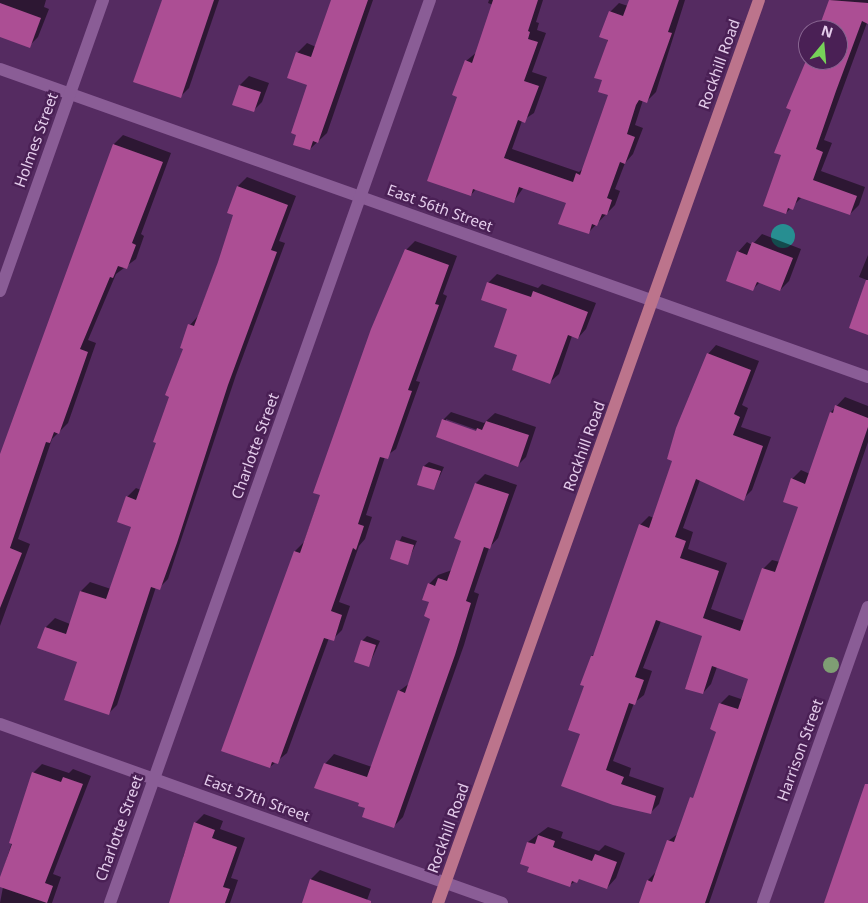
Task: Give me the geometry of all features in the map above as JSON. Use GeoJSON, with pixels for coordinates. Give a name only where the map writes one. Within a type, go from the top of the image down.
{"type":"FeatureCollection","features":[{"type":"Feature","properties":{"kind":"main road","name":"Rockhill Road"},"geometry":{"type":"LineString","coordinates":[[438,903],[759,0]]}},
{"type":"Feature","properties":{"kind":"street","name":"Holmes Street"},"geometry":{"type":"LineString","coordinates":[[0,291],[103,0]]}},
{"type":"Feature","properties":{"kind":"street","name":"Charlotte Street"},"geometry":{"type":"LineString","coordinates":[[110,903],[430,0]]}},
{"type":"Feature","properties":{"kind":"street","name":"East 56th Street"},"geometry":{"type":"LineString","coordinates":[[0,69],[868,377]]}},
{"type":"Feature","properties":{"kind":"street","name":"Harrison Street"},"geometry":{"type":"LineString","coordinates":[[763,903],[868,607]]}},
{"type":"Feature","properties":{"kind":"street","name":"East 57th Street"},"geometry":{"type":"LineString","coordinates":[[0,724],[502,903]]}},
{"type":"Feature","properties":{"kind":"shaded area"},"geometry":{"type":"Polygon","coordinates":[[[783,224],[788,225],[794,231],[794,241],[788,247],[783,248],[778,247],[772,241],[771,236],[772,231],[778,225],[783,224]]]}},
{"type":"Feature","properties":{"kind":"building"},"geometry":{"type":"Polygon","coordinates":[[[162,0],[214,0],[181,98],[133,82],[162,0]]]}},
{"type":"Feature","properties":{"kind":"building"},"geometry":{"type":"Polygon","coordinates":[[[331,0],[368,0],[318,143],[313,141],[310,150],[293,145],[296,135],[291,133],[307,85],[287,78],[296,52],[311,57],[331,0]]]}},
{"type":"Feature","properties":{"kind":"building"},"geometry":{"type":"Polygon","coordinates":[[[493,0],[538,0],[528,31],[530,32],[528,39],[538,42],[524,81],[539,86],[525,123],[518,120],[504,158],[573,182],[576,173],[580,175],[608,95],[598,92],[602,80],[594,78],[608,40],[599,37],[609,11],[623,16],[629,0],[679,0],[668,32],[672,33],[647,103],[639,100],[636,105],[627,134],[635,137],[625,164],[620,162],[607,198],[612,200],[607,215],[602,214],[597,226],[592,224],[589,234],[558,224],[566,203],[519,187],[514,203],[473,189],[471,196],[427,181],[457,97],[452,95],[465,60],[472,63],[493,0]]]}},
{"type":"Feature","properties":{"kind":"building"},"geometry":{"type":"Polygon","coordinates":[[[829,0],[868,3],[868,24],[862,21],[848,59],[848,20],[822,20],[829,0]]]}},
{"type":"Feature","properties":{"kind":"building"},"geometry":{"type":"Polygon","coordinates":[[[0,3],[41,18],[30,48],[0,37],[0,3]]]}},
{"type":"Feature","properties":{"kind":"building"},"geometry":{"type":"Polygon","coordinates":[[[802,70],[844,70],[816,149],[823,152],[813,180],[857,196],[850,215],[798,197],[793,210],[788,208],[786,214],[763,206],[781,155],[774,153],[791,110],[786,108],[802,70]]]}},
{"type":"Feature","properties":{"kind":"building"},"geometry":{"type":"Polygon","coordinates":[[[239,85],[261,92],[254,112],[232,105],[239,85]]]}},
{"type":"Feature","properties":{"kind":"building"},"geometry":{"type":"Polygon","coordinates":[[[113,144],[163,162],[132,243],[136,245],[127,269],[118,266],[113,278],[110,277],[80,349],[88,352],[59,434],[54,432],[50,443],[46,442],[10,548],[22,553],[0,608],[0,454],[113,144]]]}},
{"type":"Feature","properties":{"kind":"building"},"geometry":{"type":"Polygon","coordinates":[[[237,186],[288,205],[271,250],[277,252],[228,385],[160,590],[151,587],[109,715],[64,700],[77,662],[37,648],[45,627],[66,634],[80,591],[106,599],[131,527],[117,522],[126,496],[136,500],[156,443],[153,442],[169,397],[165,395],[183,349],[180,348],[188,324],[194,326],[218,262],[233,215],[227,213],[237,186]]]}},
{"type":"Feature","properties":{"kind":"building"},"geometry":{"type":"Polygon","coordinates":[[[752,242],[793,258],[780,291],[757,282],[753,291],[726,281],[737,251],[747,255],[752,242]]]}},
{"type":"Feature","properties":{"kind":"building"},"geometry":{"type":"Polygon","coordinates":[[[405,249],[449,265],[435,304],[439,305],[408,390],[412,391],[388,459],[380,457],[358,524],[364,526],[356,550],[353,548],[331,611],[342,615],[334,641],[324,638],[278,764],[272,762],[270,768],[221,751],[294,551],[300,553],[320,495],[313,493],[371,329],[405,249]]]}},
{"type":"Feature","properties":{"kind":"building"},"geometry":{"type":"Polygon","coordinates":[[[866,280],[868,280],[868,335],[849,328],[866,280]]]}},
{"type":"Feature","properties":{"kind":"building"},"geometry":{"type":"Polygon","coordinates":[[[487,282],[531,297],[533,291],[588,312],[578,339],[568,335],[550,384],[512,370],[517,355],[494,347],[507,309],[481,300],[487,282]]]}},
{"type":"Feature","properties":{"kind":"building"},"geometry":{"type":"Polygon","coordinates":[[[707,353],[751,370],[734,414],[740,417],[733,435],[763,446],[744,501],[696,479],[675,537],[686,541],[680,558],[719,571],[703,618],[740,631],[762,568],[775,572],[798,507],[783,502],[791,478],[805,484],[830,412],[833,413],[835,405],[868,418],[868,427],[705,903],[639,903],[647,880],[652,882],[667,840],[674,842],[690,797],[693,798],[716,732],[710,729],[719,703],[738,709],[748,679],[712,666],[703,694],[685,689],[702,636],[656,620],[635,677],[644,680],[635,705],[629,703],[606,770],[624,777],[621,784],[656,796],[651,814],[613,805],[561,786],[580,734],[568,730],[584,686],[580,685],[591,656],[593,656],[639,524],[649,528],[672,461],[667,459],[676,428],[707,353]]]}},
{"type":"Feature","properties":{"kind":"building"},"geometry":{"type":"Polygon","coordinates":[[[442,419],[476,431],[477,428],[482,430],[486,421],[529,435],[518,467],[436,437],[442,419]]]}},
{"type":"Feature","properties":{"kind":"building"},"geometry":{"type":"Polygon","coordinates":[[[423,466],[441,471],[434,490],[417,485],[423,466]]]}},
{"type":"Feature","properties":{"kind":"building"},"geometry":{"type":"Polygon","coordinates":[[[475,483],[509,494],[490,549],[484,547],[466,601],[471,603],[455,655],[394,828],[362,817],[365,808],[358,806],[359,803],[314,788],[324,763],[367,777],[398,690],[405,693],[430,619],[424,616],[429,602],[422,600],[428,583],[435,586],[438,578],[447,581],[461,541],[454,538],[475,483]]]}},
{"type":"Feature","properties":{"kind":"building"},"geometry":{"type":"Polygon","coordinates":[[[396,540],[414,545],[408,565],[390,559],[396,540]]]}},
{"type":"Feature","properties":{"kind":"building"},"geometry":{"type":"Polygon","coordinates":[[[361,640],[376,645],[369,667],[354,662],[361,640]]]}},
{"type":"Feature","properties":{"kind":"building"},"geometry":{"type":"Polygon","coordinates":[[[32,772],[61,782],[63,777],[83,784],[45,883],[53,886],[47,903],[0,887],[0,877],[12,844],[9,843],[32,772]]]}},
{"type":"Feature","properties":{"kind":"building"},"geometry":{"type":"Polygon","coordinates":[[[865,784],[868,784],[868,903],[824,903],[865,784]]]}},
{"type":"Feature","properties":{"kind":"building"},"geometry":{"type":"Polygon","coordinates":[[[194,822],[215,830],[212,838],[237,847],[223,887],[230,889],[225,903],[169,903],[194,822]]]}},
{"type":"Feature","properties":{"kind":"building"},"geometry":{"type":"Polygon","coordinates":[[[538,835],[555,841],[553,847],[592,861],[595,854],[617,862],[607,889],[579,879],[577,883],[572,881],[570,887],[527,872],[529,867],[520,864],[527,842],[535,844],[538,835]]]}},
{"type":"Feature","properties":{"kind":"building"},"geometry":{"type":"Polygon","coordinates":[[[310,879],[371,901],[371,903],[302,903],[310,879]]]}}]}
